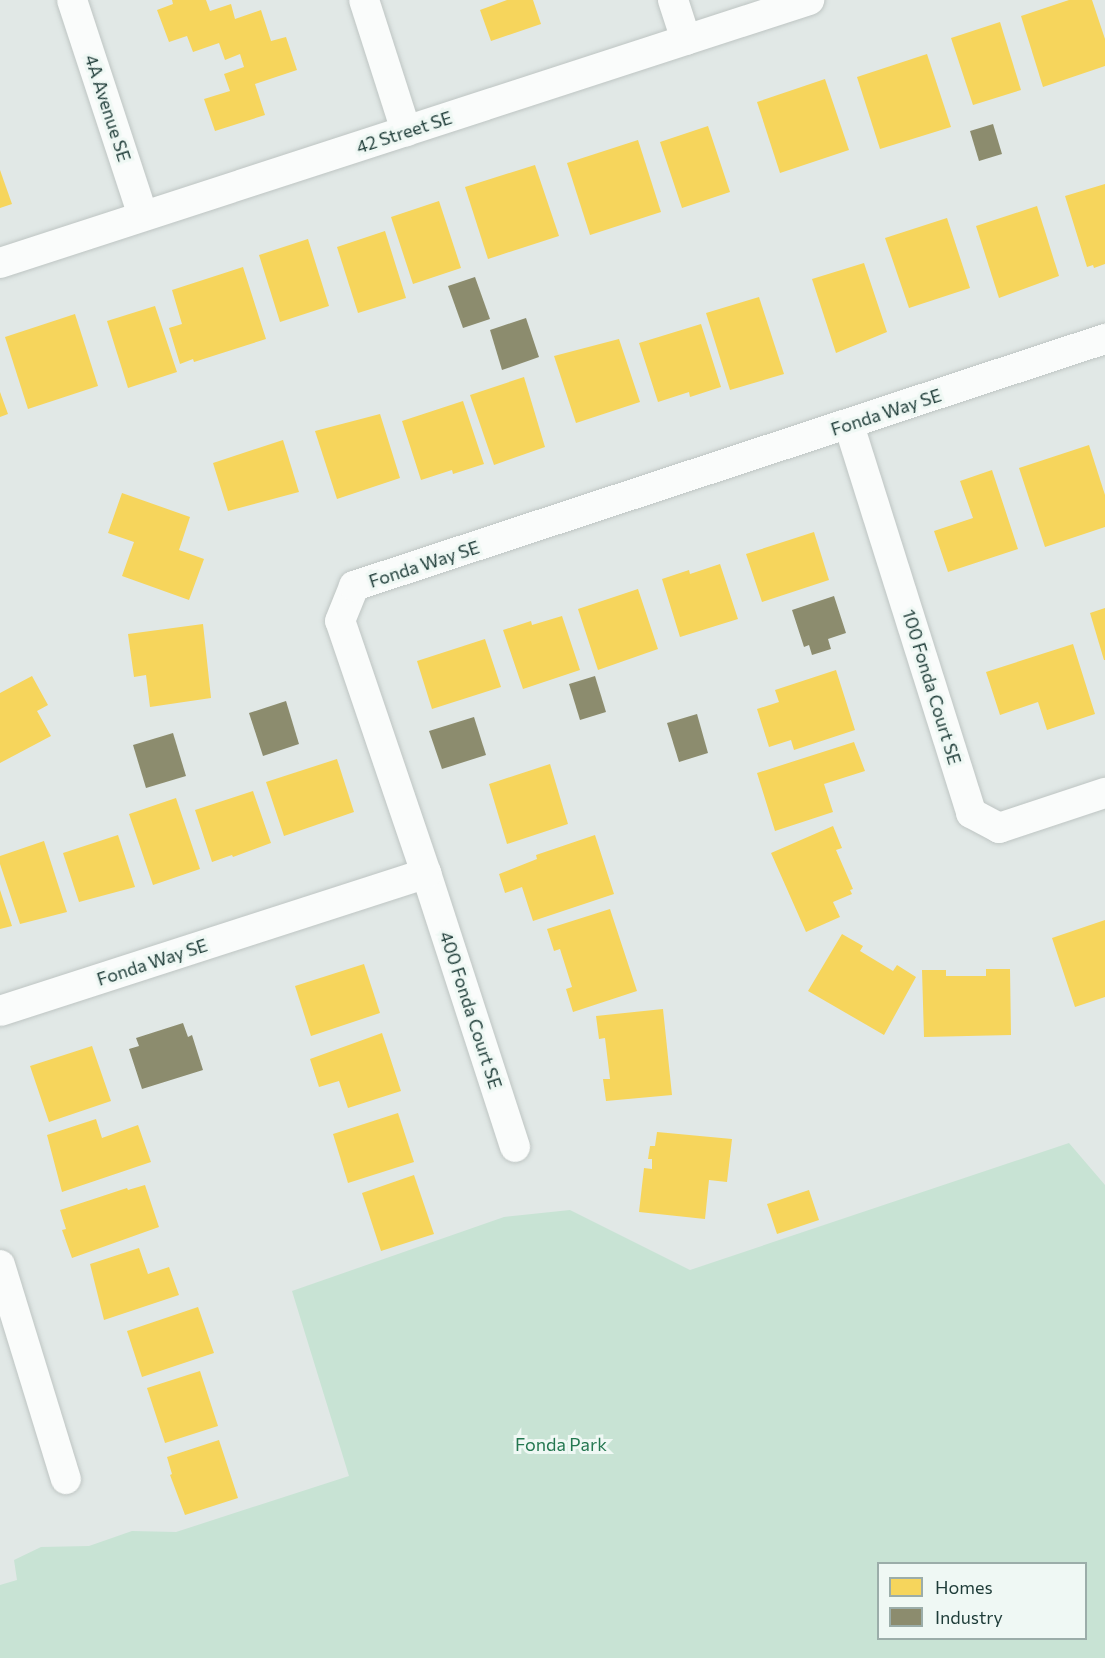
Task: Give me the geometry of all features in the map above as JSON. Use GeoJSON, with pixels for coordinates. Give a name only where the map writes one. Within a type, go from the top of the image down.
{"type":"FeatureCollection","features":[{"type":"Feature","properties":{"kind":"street","name":"4A Avenue SE"},"geometry":{"type":"LineString","coordinates":[[72,0],[143,216]]}},
{"type":"Feature","properties":{"kind":"street"},"geometry":{"type":"LineString","coordinates":[[364,0],[406,131]]}},
{"type":"Feature","properties":{"kind":"street"},"geometry":{"type":"LineString","coordinates":[[673,0],[686,40]]}},
{"type":"Feature","properties":{"kind":"street","name":"42 Street SE"},"geometry":{"type":"LineString","coordinates":[[0,263],[808,0]]}},
{"type":"Feature","properties":{"kind":"street","name":"Fonda Way SE"},"geometry":{"type":"LineString","coordinates":[[0,1011],[426,873],[339,621],[354,586],[1105,339]]}},
{"type":"Feature","properties":{"kind":"street","name":"100 Fonda Court SE"},"geometry":{"type":"LineString","coordinates":[[849,424],[971,813],[999,828],[1105,793]]}},
{"type":"Feature","properties":{"kind":"street","name":"400 Fonda Court SE"},"geometry":{"type":"LineString","coordinates":[[426,873],[515,1147]]}},
{"type":"Feature","properties":{"kind":"street"},"geometry":{"type":"LineString","coordinates":[[0,1265],[66,1479]]}},
{"type":"Feature","properties":{"kind":"green space","name":"Fonda Park"},"geometry":{"type":"Polygon","coordinates":[[[1069,1143],[1105,1185],[1105,1658],[0,1658],[0,1585],[17,1580],[14,1560],[41,1547],[89,1546],[132,1531],[176,1532],[349,1476],[292,1291],[504,1217],[570,1210],[690,1270],[1069,1143]]]}},
{"type":"Feature","properties":{"kind":"building: Homes"},"geometry":{"type":"Polygon","coordinates":[[[172,0],[206,0],[210,11],[231,4],[235,19],[261,10],[271,41],[286,37],[297,70],[255,84],[265,115],[215,131],[204,99],[230,91],[224,74],[244,67],[240,54],[225,60],[219,43],[193,52],[187,36],[169,42],[157,10],[173,4],[172,0]]]}},
{"type":"Feature","properties":{"kind":"building: Homes"},"geometry":{"type":"Polygon","coordinates":[[[507,0],[533,0],[541,24],[491,41],[480,10],[507,0]]]}},
{"type":"Feature","properties":{"kind":"building: Homes"},"geometry":{"type":"Polygon","coordinates":[[[1069,0],[1092,0],[1105,39],[1105,66],[1043,87],[1021,16],[1069,0]]]}},
{"type":"Feature","properties":{"kind":"building: Homes"},"geometry":{"type":"Polygon","coordinates":[[[1000,22],[1021,90],[973,105],[951,38],[1000,22]]]}},
{"type":"Feature","properties":{"kind":"building: Homes"},"geometry":{"type":"Polygon","coordinates":[[[927,54],[951,127],[880,149],[857,77],[927,54]]]}},
{"type":"Feature","properties":{"kind":"building: Homes"},"geometry":{"type":"Polygon","coordinates":[[[825,79],[849,150],[780,173],[757,102],[825,79]]]}},
{"type":"Feature","properties":{"kind":"building: Homes"},"geometry":{"type":"Polygon","coordinates":[[[708,126],[730,192],[682,208],[660,142],[708,126]]]}},
{"type":"Feature","properties":{"kind":"building: Homes"},"geometry":{"type":"Polygon","coordinates":[[[638,140],[661,212],[590,235],[567,163],[638,140]]]}},
{"type":"Feature","properties":{"kind":"building: Homes"},"geometry":{"type":"Polygon","coordinates":[[[535,165],[559,236],[488,259],[465,187],[535,165]]]}},
{"type":"Feature","properties":{"kind":"building: Homes"},"geometry":{"type":"Polygon","coordinates":[[[0,170],[12,204],[0,208],[0,170]]]}},
{"type":"Feature","properties":{"kind":"building: Homes"},"geometry":{"type":"Polygon","coordinates":[[[1105,184],[1105,264],[1094,268],[1093,265],[1087,267],[1065,196],[1105,184]]]}},
{"type":"Feature","properties":{"kind":"building: Homes"},"geometry":{"type":"Polygon","coordinates":[[[439,201],[461,268],[413,284],[391,217],[439,201]]]}},
{"type":"Feature","properties":{"kind":"building: Homes"},"geometry":{"type":"Polygon","coordinates":[[[1037,206],[1059,276],[999,298],[976,226],[1037,206]]]}},
{"type":"Feature","properties":{"kind":"building: Homes"},"geometry":{"type":"Polygon","coordinates":[[[947,218],[970,288],[909,308],[885,238],[947,218]]]}},
{"type":"Feature","properties":{"kind":"building: Homes"},"geometry":{"type":"Polygon","coordinates":[[[385,231],[406,298],[358,313],[337,247],[385,231]]]}},
{"type":"Feature","properties":{"kind":"building: Homes"},"geometry":{"type":"Polygon","coordinates":[[[308,239],[329,306],[280,322],[259,255],[308,239]]]}},
{"type":"Feature","properties":{"kind":"building: Homes"},"geometry":{"type":"Polygon","coordinates":[[[864,263],[887,332],[836,353],[812,279],[864,263]]]}},
{"type":"Feature","properties":{"kind":"building: Homes"},"geometry":{"type":"Polygon","coordinates":[[[243,267],[266,339],[194,362],[193,359],[180,364],[169,328],[182,324],[172,290],[243,267]]]}},
{"type":"Feature","properties":{"kind":"building: Homes"},"geometry":{"type":"Polygon","coordinates":[[[759,297],[784,374],[730,390],[706,313],[759,297]]]}},
{"type":"Feature","properties":{"kind":"building: Homes"},"geometry":{"type":"Polygon","coordinates":[[[155,306],[177,372],[128,388],[107,321],[155,306]]]}},
{"type":"Feature","properties":{"kind":"building: Homes"},"geometry":{"type":"Polygon","coordinates":[[[75,314],[98,386],[28,409],[5,337],[75,314]]]}},
{"type":"Feature","properties":{"kind":"building: Homes"},"geometry":{"type":"Polygon","coordinates":[[[701,324],[721,387],[690,397],[689,392],[658,402],[639,343],[701,324]]]}},
{"type":"Feature","properties":{"kind":"building: Homes"},"geometry":{"type":"Polygon","coordinates":[[[619,339],[640,402],[576,423],[554,356],[619,339]]]}},
{"type":"Feature","properties":{"kind":"building: Homes"},"geometry":{"type":"Polygon","coordinates":[[[524,377],[545,447],[494,465],[470,395],[524,377]]]}},
{"type":"Feature","properties":{"kind":"building: Homes"},"geometry":{"type":"Polygon","coordinates":[[[0,392],[8,414],[0,417],[0,392]]]}},
{"type":"Feature","properties":{"kind":"building: Homes"},"geometry":{"type":"Polygon","coordinates":[[[463,401],[484,464],[453,474],[452,470],[421,480],[402,421],[463,401]]]}},
{"type":"Feature","properties":{"kind":"building: Homes"},"geometry":{"type":"Polygon","coordinates":[[[380,414],[400,478],[337,499],[315,431],[380,414]]]}},
{"type":"Feature","properties":{"kind":"building: Homes"},"geometry":{"type":"Polygon","coordinates":[[[283,440],[299,492],[228,511],[213,463],[283,440]]]}},
{"type":"Feature","properties":{"kind":"building: Homes"},"geometry":{"type":"Polygon","coordinates":[[[1089,445],[1105,495],[1105,527],[1045,547],[1019,468],[1089,445]]]}},
{"type":"Feature","properties":{"kind":"building: Homes"},"geometry":{"type":"Polygon","coordinates":[[[992,470],[1018,549],[948,572],[934,531],[973,518],[960,481],[992,470]]]}},
{"type":"Feature","properties":{"kind":"building: Homes"},"geometry":{"type":"Polygon","coordinates":[[[122,493],[190,517],[179,550],[204,559],[189,600],[122,576],[134,542],[108,533],[122,493]]]}},
{"type":"Feature","properties":{"kind":"building: Homes"},"geometry":{"type":"Polygon","coordinates":[[[814,532],[829,580],[762,602],[746,554],[814,532]]]}},
{"type":"Feature","properties":{"kind":"building: Homes"},"geometry":{"type":"Polygon","coordinates":[[[720,564],[738,619],[680,637],[662,579],[689,570],[690,574],[720,564]]]}},
{"type":"Feature","properties":{"kind":"building: Homes"},"geometry":{"type":"Polygon","coordinates":[[[638,589],[658,649],[598,670],[578,609],[638,589]]]}},
{"type":"Feature","properties":{"kind":"building: Homes"},"geometry":{"type":"Polygon","coordinates":[[[1105,608],[1105,660],[1104,660],[1090,613],[1105,608]]]}},
{"type":"Feature","properties":{"kind":"building: Homes"},"geometry":{"type":"Polygon","coordinates":[[[562,616],[580,670],[523,689],[503,630],[531,621],[532,625],[562,616]]]}},
{"type":"Feature","properties":{"kind":"building: Homes"},"geometry":{"type":"Polygon","coordinates":[[[203,624],[211,698],[150,707],[146,675],[134,677],[128,634],[203,624]]]}},
{"type":"Feature","properties":{"kind":"building: Homes"},"geometry":{"type":"Polygon","coordinates":[[[485,639],[501,687],[432,709],[417,661],[485,639]]]}},
{"type":"Feature","properties":{"kind":"building: Homes"},"geometry":{"type":"Polygon","coordinates":[[[1073,644],[1095,714],[1047,730],[1038,702],[1000,715],[986,672],[1073,644]]]}},
{"type":"Feature","properties":{"kind":"building: Homes"},"geometry":{"type":"Polygon","coordinates":[[[836,670],[855,730],[794,750],[791,740],[769,747],[757,709],[779,702],[775,690],[836,670]]]}},
{"type":"Feature","properties":{"kind":"building: Homes"},"geometry":{"type":"Polygon","coordinates":[[[32,676],[48,705],[37,711],[51,736],[0,763],[0,693],[32,676]]]}},
{"type":"Feature","properties":{"kind":"building: Homes"},"geometry":{"type":"Polygon","coordinates":[[[854,742],[865,771],[824,784],[833,812],[775,831],[757,773],[854,742]]]}},
{"type":"Feature","properties":{"kind":"building: Homes"},"geometry":{"type":"Polygon","coordinates":[[[337,759],[354,812],[284,836],[266,782],[337,759]]]}},
{"type":"Feature","properties":{"kind":"building: Homes"},"geometry":{"type":"Polygon","coordinates":[[[550,764],[568,824],[507,844],[489,784],[550,764]]]}},
{"type":"Feature","properties":{"kind":"building: Homes"},"geometry":{"type":"Polygon","coordinates":[[[253,791],[271,843],[212,862],[195,810],[253,791]]]}},
{"type":"Feature","properties":{"kind":"building: Homes"},"geometry":{"type":"Polygon","coordinates":[[[176,798],[200,869],[153,885],[129,814],[176,798]]]}},
{"type":"Feature","properties":{"kind":"building: Homes"},"geometry":{"type":"Polygon","coordinates":[[[833,826],[842,848],[836,850],[853,889],[850,890],[852,894],[833,902],[840,917],[806,932],[771,853],[833,826]]]}},
{"type":"Feature","properties":{"kind":"building: Homes"},"geometry":{"type":"Polygon","coordinates":[[[118,835],[135,887],[79,902],[63,853],[118,835]]]}},
{"type":"Feature","properties":{"kind":"building: Homes"},"geometry":{"type":"Polygon","coordinates":[[[595,835],[614,894],[533,921],[522,887],[505,893],[499,874],[537,859],[536,855],[595,835]]]}},
{"type":"Feature","properties":{"kind":"building: Homes"},"geometry":{"type":"Polygon","coordinates":[[[44,841],[67,912],[20,924],[0,864],[0,856],[44,841]]]}},
{"type":"Feature","properties":{"kind":"building: Homes"},"geometry":{"type":"Polygon","coordinates":[[[0,890],[12,926],[0,929],[0,890]]]}},
{"type":"Feature","properties":{"kind":"building: Homes"},"geometry":{"type":"Polygon","coordinates":[[[610,909],[637,991],[573,1012],[566,989],[572,987],[560,949],[554,951],[547,929],[610,909]]]}},
{"type":"Feature","properties":{"kind":"building: Homes"},"geometry":{"type":"Polygon","coordinates":[[[1105,920],[1105,997],[1075,1007],[1052,938],[1105,920]]]}},
{"type":"Feature","properties":{"kind":"building: Homes"},"geometry":{"type":"Polygon","coordinates":[[[842,934],[863,946],[860,951],[893,971],[897,965],[916,977],[884,1035],[808,991],[842,934]]]}},
{"type":"Feature","properties":{"kind":"building: Homes"},"geometry":{"type":"Polygon","coordinates":[[[364,964],[380,1013],[311,1036],[295,986],[364,964]]]}},
{"type":"Feature","properties":{"kind":"building: Homes"},"geometry":{"type":"Polygon","coordinates":[[[986,969],[1010,969],[1011,1035],[924,1037],[922,970],[946,970],[946,976],[986,976],[986,969]]]}},
{"type":"Feature","properties":{"kind":"building: Homes"},"geometry":{"type":"Polygon","coordinates":[[[663,1009],[672,1095],[606,1101],[603,1079],[610,1079],[605,1038],[599,1039],[596,1016],[663,1009]]]}},
{"type":"Feature","properties":{"kind":"building: Homes"},"geometry":{"type":"Polygon","coordinates":[[[382,1033],[401,1091],[348,1108],[339,1081],[319,1087],[310,1059],[382,1033]]]}},
{"type":"Feature","properties":{"kind":"building: Homes"},"geometry":{"type":"Polygon","coordinates":[[[92,1046],[111,1101],[49,1122],[30,1066],[92,1046]]]}},
{"type":"Feature","properties":{"kind":"building: Homes"},"geometry":{"type":"Polygon","coordinates":[[[398,1113],[414,1162],[348,1183],[333,1134],[398,1113]]]}},
{"type":"Feature","properties":{"kind":"building: Homes"},"geometry":{"type":"Polygon","coordinates":[[[96,1119],[102,1138],[138,1125],[151,1162],[62,1192],[47,1135],[96,1119]]]}},
{"type":"Feature","properties":{"kind":"building: Homes"},"geometry":{"type":"Polygon","coordinates":[[[657,1132],[732,1139],[727,1182],[709,1180],[705,1219],[639,1212],[644,1168],[652,1169],[652,1159],[648,1159],[650,1146],[655,1146],[657,1132]]]}},
{"type":"Feature","properties":{"kind":"building: Homes"},"geometry":{"type":"Polygon","coordinates":[[[414,1175],[434,1234],[381,1251],[362,1193],[414,1175]]]}},
{"type":"Feature","properties":{"kind":"building: Homes"},"geometry":{"type":"Polygon","coordinates":[[[145,1185],[159,1227],[72,1258],[62,1230],[66,1229],[60,1210],[127,1188],[128,1190],[145,1185]]]}},
{"type":"Feature","properties":{"kind":"building: Homes"},"geometry":{"type":"Polygon","coordinates":[[[809,1190],[819,1220],[777,1234],[767,1204],[809,1190]]]}},
{"type":"Feature","properties":{"kind":"building: Homes"},"geometry":{"type":"Polygon","coordinates":[[[139,1248],[148,1274],[169,1267],[179,1295],[104,1320],[90,1264],[139,1248]]]}},
{"type":"Feature","properties":{"kind":"building: Homes"},"geometry":{"type":"Polygon","coordinates":[[[198,1307],[214,1353],[142,1377],[127,1331],[198,1307]]]}},
{"type":"Feature","properties":{"kind":"building: Homes"},"geometry":{"type":"Polygon","coordinates":[[[200,1371],[218,1426],[165,1443],[147,1388],[200,1371]]]}},
{"type":"Feature","properties":{"kind":"building: Homes"},"geometry":{"type":"Polygon","coordinates":[[[219,1440],[238,1498],[185,1515],[170,1475],[172,1474],[167,1457],[219,1440]]]}},
{"type":"Feature","properties":{"kind":"building: Industry"},"geometry":{"type":"Polygon","coordinates":[[[993,124],[1002,154],[979,161],[970,131],[993,124]]]}},
{"type":"Feature","properties":{"kind":"building: Industry"},"geometry":{"type":"Polygon","coordinates":[[[475,277],[490,319],[463,328],[448,286],[475,277]]]}},
{"type":"Feature","properties":{"kind":"building: Industry"},"geometry":{"type":"Polygon","coordinates":[[[526,318],[539,357],[502,370],[490,330],[526,318]]]}},
{"type":"Feature","properties":{"kind":"building: Industry"},"geometry":{"type":"Polygon","coordinates":[[[834,596],[846,633],[828,639],[831,649],[812,655],[809,645],[804,647],[792,610],[834,596]]]}},
{"type":"Feature","properties":{"kind":"building: Industry"},"geometry":{"type":"Polygon","coordinates":[[[595,676],[606,712],[580,720],[569,684],[595,676]]]}},
{"type":"Feature","properties":{"kind":"building: Industry"},"geometry":{"type":"Polygon","coordinates":[[[286,701],[299,744],[263,756],[249,713],[286,701]]]}},
{"type":"Feature","properties":{"kind":"building: Industry"},"geometry":{"type":"Polygon","coordinates":[[[697,714],[708,753],[679,762],[667,723],[697,714]]]}},
{"type":"Feature","properties":{"kind":"building: Industry"},"geometry":{"type":"Polygon","coordinates":[[[474,717],[486,755],[442,769],[429,731],[474,717]]]}},
{"type":"Feature","properties":{"kind":"building: Industry"},"geometry":{"type":"Polygon","coordinates":[[[173,733],[186,776],[146,788],[133,745],[173,733]]]}},
{"type":"Feature","properties":{"kind":"building: Industry"},"geometry":{"type":"Polygon","coordinates":[[[183,1023],[188,1037],[192,1035],[203,1070],[142,1089],[129,1049],[139,1046],[136,1038],[183,1023]]]}}]}
